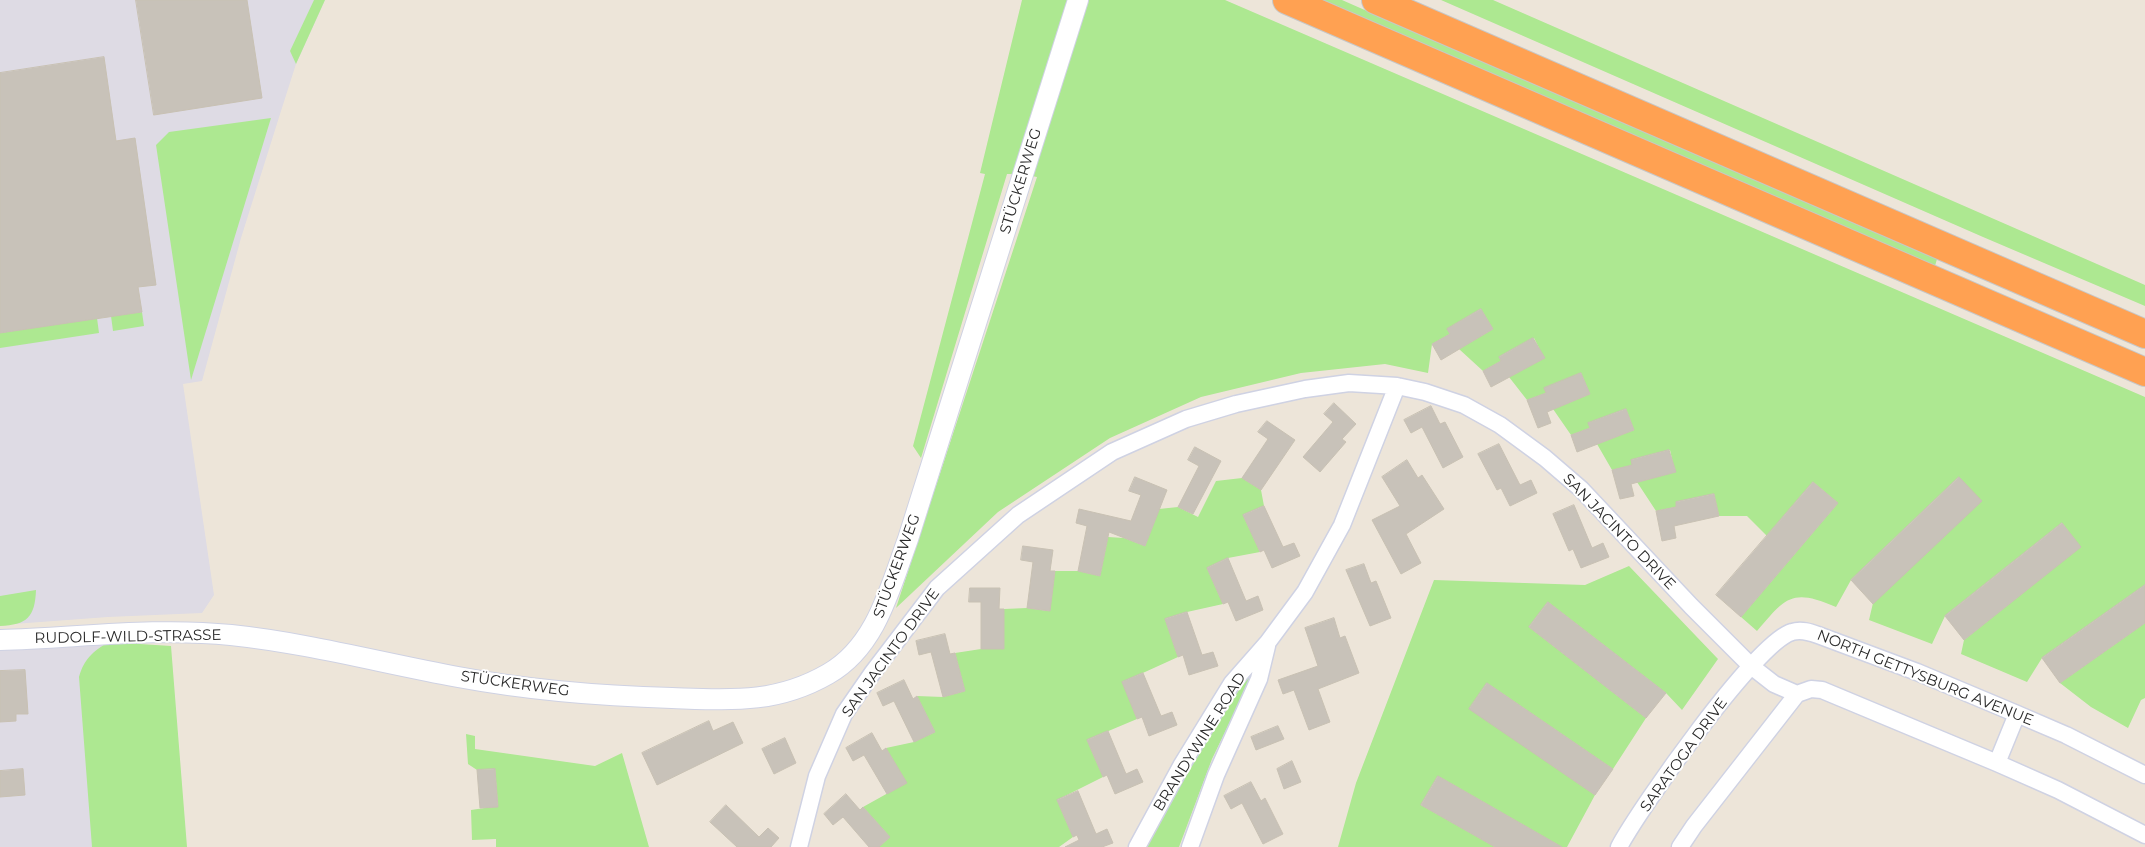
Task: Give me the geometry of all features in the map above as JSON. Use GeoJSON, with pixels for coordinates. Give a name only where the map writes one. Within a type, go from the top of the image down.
{"type":"FeatureCollection","features":[{"type":"Feature","properties":{"kind":"highway"},"geometry":{"type":"LineString","coordinates":[[1287,0],[2145,372]]}},
{"type":"Feature","properties":{"kind":"highway"},"geometry":{"type":"LineString","coordinates":[[1376,0],[2145,334]]}},
{"type":"Feature","properties":{"kind":"street","name":"STÜCKERWEG"},"geometry":{"type":"LineString","coordinates":[[314,649],[459,677],[540,689],[622,697],[743,700],[775,696],[797,689],[830,674],[854,654],[877,623],[908,539],[1078,0]]}},
{"type":"Feature","properties":{"kind":"street","name":"SAN JACINTO DRIVE"},"geometry":{"type":"LineString","coordinates":[[799,847],[817,776],[844,714],[936,588],[1018,515],[1112,452],[1186,419],[1236,404],[1305,389],[1349,383],[1397,386],[1426,392],[1464,405],[1500,425],[1545,458],[1581,489],[1691,606],[1751,666]]}},
{"type":"Feature","properties":{"kind":"street","name":"BRANDYWINE ROAD"},"geometry":{"type":"LineString","coordinates":[[1137,847],[1181,766],[1232,683],[1268,642],[1305,592],[1342,525],[1397,386]]}},
{"type":"Feature","properties":{"kind":"street","name":"NORTH GETTYSBURG AVENUE"},"geometry":{"type":"LineString","coordinates":[[1751,666],[1768,648],[1781,638],[1792,632],[1805,631],[1917,672],[2017,714],[2066,735],[2145,776]]}},
{"type":"Feature","properties":{"kind":"street","name":"RUDOLF-WILD-STRASSE"},"geometry":{"type":"LineString","coordinates":[[0,640],[190,633],[231,635],[314,649]]}},
{"type":"Feature","properties":{"kind":"street","name":"BRANDYWINE ROAD"},"geometry":{"type":"LineString","coordinates":[[1190,847],[1216,775],[1259,679],[1268,642]]}},
{"type":"Feature","properties":{"kind":"street"},"geometry":{"type":"LineString","coordinates":[[1751,666],[1774,684],[1797,694]]}},
{"type":"Feature","properties":{"kind":"street","name":"SARATOGA DRIVE"},"geometry":{"type":"LineString","coordinates":[[1619,847],[1676,761],[1751,666]]}},
{"type":"Feature","properties":{"kind":"street"},"geometry":{"type":"LineString","coordinates":[[1680,847],[1694,826],[1797,694],[1811,689],[1822,690],[1997,763],[2058,790],[2145,834]]}},
{"type":"Feature","properties":{"kind":"street"},"geometry":{"type":"LineString","coordinates":[[1997,763],[2017,714]]}},
{"type":"Feature","properties":{"kind":"shaded area"},"geometry":{"type":"Polygon","coordinates":[[[0,0],[325,0],[296,64],[241,238],[202,381],[183,384],[214,595],[202,613],[108,617],[0,625],[0,0]]]}},
{"type":"Feature","properties":{"kind":"shaded area"},"geometry":{"type":"Polygon","coordinates":[[[91,644],[129,644],[145,847],[0,847],[0,650],[91,644]]]}},
{"type":"Feature","properties":{"kind":"green space"},"geometry":{"type":"Polygon","coordinates":[[[314,0],[325,0],[296,64],[290,51],[314,0]]]}},
{"type":"Feature","properties":{"kind":"green space"},"geometry":{"type":"Polygon","coordinates":[[[1022,0],[1068,0],[1014,174],[1007,174],[921,458],[913,446],[985,174],[980,173],[1022,0]]]}},
{"type":"Feature","properties":{"kind":"green space"},"geometry":{"type":"Polygon","coordinates":[[[1087,0],[1225,0],[2145,397],[2145,585],[2042,658],[2027,682],[1961,654],[1964,640],[2080,547],[2062,523],[1945,616],[1932,644],[1869,620],[1873,603],[1959,477],[1851,580],[1836,607],[1809,598],[1799,597],[1791,599],[1775,610],[1757,631],[1741,617],[1838,503],[1813,482],[1767,536],[1747,516],[1719,516],[1714,494],[1676,502],[1676,507],[1656,511],[1637,482],[1675,472],[1670,450],[1631,460],[1633,465],[1612,470],[1597,444],[1634,430],[1626,409],[1589,423],[1590,428],[1571,435],[1553,409],[1590,394],[1581,373],[1546,393],[1527,400],[1509,377],[1544,358],[1534,338],[1499,357],[1501,361],[1483,371],[1459,349],[1493,329],[1481,309],[1448,329],[1450,334],[1432,344],[1428,373],[1385,364],[1301,373],[1201,397],[1110,438],[998,512],[896,608],[1037,177],[1032,176],[1087,0]]]}},
{"type":"Feature","properties":{"kind":"green space"},"geometry":{"type":"Polygon","coordinates":[[[1323,0],[1342,0],[1937,259],[1935,266],[1323,0]]]}},
{"type":"Feature","properties":{"kind":"green space"},"geometry":{"type":"Polygon","coordinates":[[[1441,0],[1493,0],[2145,285],[2145,306],[1983,237],[1441,0]]]}},
{"type":"Feature","properties":{"kind":"green space"},"geometry":{"type":"Polygon","coordinates":[[[271,118],[191,380],[156,145],[169,132],[271,118]]]}},
{"type":"Feature","properties":{"kind":"green space"},"geometry":{"type":"Polygon","coordinates":[[[142,312],[144,326],[113,331],[111,316],[142,312]]]}},
{"type":"Feature","properties":{"kind":"green space"},"geometry":{"type":"Polygon","coordinates":[[[97,318],[99,333],[0,348],[0,333],[97,318]]]}},
{"type":"Feature","properties":{"kind":"green space"},"geometry":{"type":"Polygon","coordinates":[[[1242,478],[1261,490],[1264,506],[1243,515],[1260,552],[1228,558],[1207,568],[1223,604],[1165,619],[1178,657],[1123,682],[1137,719],[1087,740],[1103,777],[1057,800],[1073,837],[1059,847],[879,847],[890,837],[863,807],[906,783],[886,748],[914,742],[935,732],[917,696],[943,697],[965,691],[955,653],[1004,648],[1004,609],[1027,608],[1049,611],[1055,571],[1078,571],[1100,576],[1108,537],[1124,538],[1145,546],[1159,509],[1178,507],[1198,517],[1216,481],[1242,478]]]}},
{"type":"Feature","properties":{"kind":"green space"},"geometry":{"type":"Polygon","coordinates":[[[1629,566],[1718,659],[1682,710],[1666,693],[1548,602],[1529,627],[1646,718],[1613,769],[1487,683],[1470,708],[1595,795],[1567,847],[1562,847],[1438,776],[1421,805],[1495,847],[1338,847],[1356,783],[1434,580],[1585,585],[1629,566]]]}},
{"type":"Feature","properties":{"kind":"green space"},"geometry":{"type":"Polygon","coordinates":[[[36,590],[34,607],[28,618],[17,624],[0,626],[0,596],[36,590]]]}},
{"type":"Feature","properties":{"kind":"green space"},"geometry":{"type":"Polygon","coordinates":[[[2145,623],[2145,698],[2141,700],[2128,728],[2091,707],[2060,683],[2145,623]]]}},
{"type":"Feature","properties":{"kind":"green space"},"geometry":{"type":"Polygon","coordinates":[[[109,642],[171,646],[187,847],[92,847],[79,677],[90,656],[109,642]]]}},
{"type":"Feature","properties":{"kind":"green space"},"geometry":{"type":"Polygon","coordinates":[[[1249,674],[1253,674],[1212,759],[1179,847],[1147,847],[1186,774],[1249,674]]]}},
{"type":"Feature","properties":{"kind":"green space"},"geometry":{"type":"Polygon","coordinates":[[[466,734],[475,736],[475,749],[595,766],[622,753],[649,847],[496,847],[496,839],[472,840],[471,810],[498,806],[495,769],[477,770],[468,764],[466,734]]]}},
{"type":"Feature","properties":{"kind":"building"},"geometry":{"type":"Polygon","coordinates":[[[136,0],[247,0],[262,98],[154,115],[136,0]]]}},
{"type":"Feature","properties":{"kind":"building"},"geometry":{"type":"Polygon","coordinates":[[[104,57],[116,141],[135,138],[156,285],[138,287],[142,312],[0,333],[0,73],[104,57]]]}},
{"type":"Feature","properties":{"kind":"building"},"geometry":{"type":"Polygon","coordinates":[[[1481,309],[1493,329],[1441,360],[1432,344],[1450,334],[1447,329],[1481,309]]]}},
{"type":"Feature","properties":{"kind":"building"},"geometry":{"type":"Polygon","coordinates":[[[1533,338],[1545,358],[1491,387],[1483,371],[1501,361],[1499,357],[1533,338]]]}},
{"type":"Feature","properties":{"kind":"building"},"geometry":{"type":"Polygon","coordinates":[[[1581,373],[1590,394],[1547,412],[1551,423],[1538,428],[1527,400],[1546,393],[1544,388],[1581,373]]]}},
{"type":"Feature","properties":{"kind":"building"},"geometry":{"type":"Polygon","coordinates":[[[1334,403],[1356,424],[1342,439],[1346,442],[1320,472],[1303,457],[1333,422],[1324,414],[1334,403]]]}},
{"type":"Feature","properties":{"kind":"building"},"geometry":{"type":"Polygon","coordinates":[[[1431,406],[1440,424],[1445,422],[1463,457],[1443,468],[1422,427],[1411,433],[1404,420],[1431,406]]]}},
{"type":"Feature","properties":{"kind":"building"},"geometry":{"type":"Polygon","coordinates":[[[1626,409],[1634,430],[1577,452],[1571,435],[1590,428],[1588,423],[1626,409]]]}},
{"type":"Feature","properties":{"kind":"building"},"geometry":{"type":"Polygon","coordinates":[[[1267,421],[1295,440],[1261,490],[1242,478],[1268,439],[1258,432],[1267,421]]]}},
{"type":"Feature","properties":{"kind":"building"},"geometry":{"type":"Polygon","coordinates":[[[1499,444],[1520,485],[1531,480],[1537,493],[1510,506],[1501,488],[1497,490],[1478,454],[1499,444]]]}},
{"type":"Feature","properties":{"kind":"building"},"geometry":{"type":"Polygon","coordinates":[[[1195,447],[1221,461],[1193,514],[1178,507],[1199,466],[1188,460],[1195,447]]]}},
{"type":"Feature","properties":{"kind":"building"},"geometry":{"type":"Polygon","coordinates":[[[1669,450],[1676,472],[1631,484],[1634,496],[1620,499],[1612,470],[1632,465],[1631,460],[1669,450]]]}},
{"type":"Feature","properties":{"kind":"building"},"geometry":{"type":"Polygon","coordinates":[[[1407,460],[1418,478],[1422,475],[1444,509],[1406,534],[1421,563],[1401,574],[1372,520],[1400,506],[1382,477],[1407,460]]]}},
{"type":"Feature","properties":{"kind":"building"},"geometry":{"type":"Polygon","coordinates":[[[1135,477],[1167,490],[1145,546],[1109,532],[1100,576],[1078,571],[1087,526],[1076,523],[1079,509],[1131,521],[1141,495],[1129,491],[1135,477]]]}},
{"type":"Feature","properties":{"kind":"building"},"geometry":{"type":"Polygon","coordinates":[[[1959,477],[1982,501],[1873,604],[1851,580],[1959,477]]]}},
{"type":"Feature","properties":{"kind":"building"},"geometry":{"type":"Polygon","coordinates":[[[1813,482],[1838,503],[1741,617],[1716,595],[1813,482]]]}},
{"type":"Feature","properties":{"kind":"building"},"geometry":{"type":"Polygon","coordinates":[[[1714,494],[1719,516],[1674,526],[1676,538],[1662,541],[1656,511],[1676,507],[1676,502],[1714,494]]]}},
{"type":"Feature","properties":{"kind":"building"},"geometry":{"type":"Polygon","coordinates":[[[1574,505],[1592,548],[1603,543],[1609,557],[1581,568],[1573,549],[1569,551],[1553,514],[1574,505]]]}},
{"type":"Feature","properties":{"kind":"building"},"geometry":{"type":"Polygon","coordinates":[[[1264,506],[1283,547],[1294,543],[1300,556],[1272,568],[1264,550],[1260,552],[1243,515],[1264,506]]]}},
{"type":"Feature","properties":{"kind":"building"},"geometry":{"type":"Polygon","coordinates":[[[2062,523],[2081,547],[1964,640],[1945,616],[2062,523]]]}},
{"type":"Feature","properties":{"kind":"building"},"geometry":{"type":"Polygon","coordinates":[[[1023,546],[1053,550],[1050,571],[1055,571],[1050,611],[1027,608],[1033,562],[1021,560],[1023,546]]]}},
{"type":"Feature","properties":{"kind":"building"},"geometry":{"type":"Polygon","coordinates":[[[1228,558],[1246,601],[1258,596],[1263,610],[1236,621],[1228,602],[1223,604],[1207,568],[1228,558]]]}},
{"type":"Feature","properties":{"kind":"building"},"geometry":{"type":"Polygon","coordinates":[[[1364,564],[1371,583],[1376,581],[1391,618],[1370,626],[1346,570],[1364,564]]]}},
{"type":"Feature","properties":{"kind":"building"},"geometry":{"type":"Polygon","coordinates":[[[2145,585],[2145,623],[2060,683],[2042,658],[2145,585]]]}},
{"type":"Feature","properties":{"kind":"building"},"geometry":{"type":"Polygon","coordinates":[[[970,588],[1000,588],[999,609],[1004,609],[1004,649],[981,649],[981,602],[969,602],[970,588]]]}},
{"type":"Feature","properties":{"kind":"building"},"geometry":{"type":"Polygon","coordinates":[[[1548,602],[1666,693],[1646,718],[1529,627],[1548,602]]]}},
{"type":"Feature","properties":{"kind":"building"},"geometry":{"type":"Polygon","coordinates":[[[1187,612],[1202,655],[1213,652],[1218,666],[1189,675],[1183,655],[1178,657],[1165,619],[1187,612]]]}},
{"type":"Feature","properties":{"kind":"building"},"geometry":{"type":"Polygon","coordinates":[[[1334,618],[1340,638],[1345,636],[1359,673],[1318,689],[1330,722],[1309,730],[1294,690],[1283,694],[1278,680],[1318,666],[1305,628],[1334,618]]]}},
{"type":"Feature","properties":{"kind":"building"},"geometry":{"type":"Polygon","coordinates":[[[945,634],[950,654],[955,653],[965,691],[943,697],[931,652],[919,655],[916,641],[945,634]]]}},
{"type":"Feature","properties":{"kind":"building"},"geometry":{"type":"Polygon","coordinates":[[[25,670],[28,714],[16,714],[16,721],[0,722],[0,671],[25,670]]]}},
{"type":"Feature","properties":{"kind":"building"},"geometry":{"type":"Polygon","coordinates":[[[1143,673],[1161,716],[1172,712],[1177,725],[1149,736],[1142,717],[1137,719],[1122,682],[1143,673]]]}},
{"type":"Feature","properties":{"kind":"building"},"geometry":{"type":"Polygon","coordinates":[[[904,680],[913,699],[917,696],[935,732],[914,742],[894,701],[883,706],[877,693],[904,680]]]}},
{"type":"Feature","properties":{"kind":"building"},"geometry":{"type":"Polygon","coordinates":[[[1487,683],[1613,769],[1595,795],[1469,709],[1487,683]]]}},
{"type":"Feature","properties":{"kind":"building"},"geometry":{"type":"Polygon","coordinates":[[[709,721],[713,731],[733,722],[743,743],[657,785],[642,753],[709,721]]]}},
{"type":"Feature","properties":{"kind":"building"},"geometry":{"type":"Polygon","coordinates":[[[1278,726],[1284,739],[1256,750],[1251,737],[1278,726]]]}},
{"type":"Feature","properties":{"kind":"building"},"geometry":{"type":"Polygon","coordinates":[[[1108,731],[1126,774],[1137,769],[1143,782],[1115,794],[1107,775],[1103,777],[1087,740],[1108,731]]]}},
{"type":"Feature","properties":{"kind":"building"},"geometry":{"type":"Polygon","coordinates":[[[872,733],[882,751],[886,748],[907,783],[887,794],[864,755],[853,761],[846,748],[872,733]]]}},
{"type":"Feature","properties":{"kind":"building"},"geometry":{"type":"Polygon","coordinates":[[[785,738],[796,763],[774,774],[762,749],[785,738]]]}},
{"type":"Feature","properties":{"kind":"building"},"geometry":{"type":"Polygon","coordinates":[[[1292,761],[1301,782],[1284,789],[1277,769],[1292,761]]]}},
{"type":"Feature","properties":{"kind":"building"},"geometry":{"type":"Polygon","coordinates":[[[23,769],[25,795],[0,797],[0,771],[23,769]]]}},
{"type":"Feature","properties":{"kind":"building"},"geometry":{"type":"Polygon","coordinates":[[[495,769],[498,807],[480,808],[477,770],[495,769]]]}},
{"type":"Feature","properties":{"kind":"building"},"geometry":{"type":"Polygon","coordinates":[[[1438,776],[1562,847],[1495,847],[1421,805],[1438,776]]]}},
{"type":"Feature","properties":{"kind":"building"},"geometry":{"type":"Polygon","coordinates":[[[1251,782],[1261,801],[1265,798],[1283,834],[1263,844],[1242,803],[1231,809],[1224,796],[1251,782]]]}},
{"type":"Feature","properties":{"kind":"building"},"geometry":{"type":"Polygon","coordinates":[[[1078,791],[1096,834],[1107,829],[1113,843],[1102,847],[1065,847],[1079,840],[1077,835],[1073,837],[1057,800],[1078,791]]]}},
{"type":"Feature","properties":{"kind":"building"},"geometry":{"type":"Polygon","coordinates":[[[846,794],[860,810],[863,807],[890,837],[879,847],[869,847],[843,817],[833,825],[824,814],[846,794]]]}},
{"type":"Feature","properties":{"kind":"building"},"geometry":{"type":"Polygon","coordinates":[[[726,805],[759,837],[768,828],[779,838],[771,847],[737,847],[710,822],[726,805]]]}}]}
